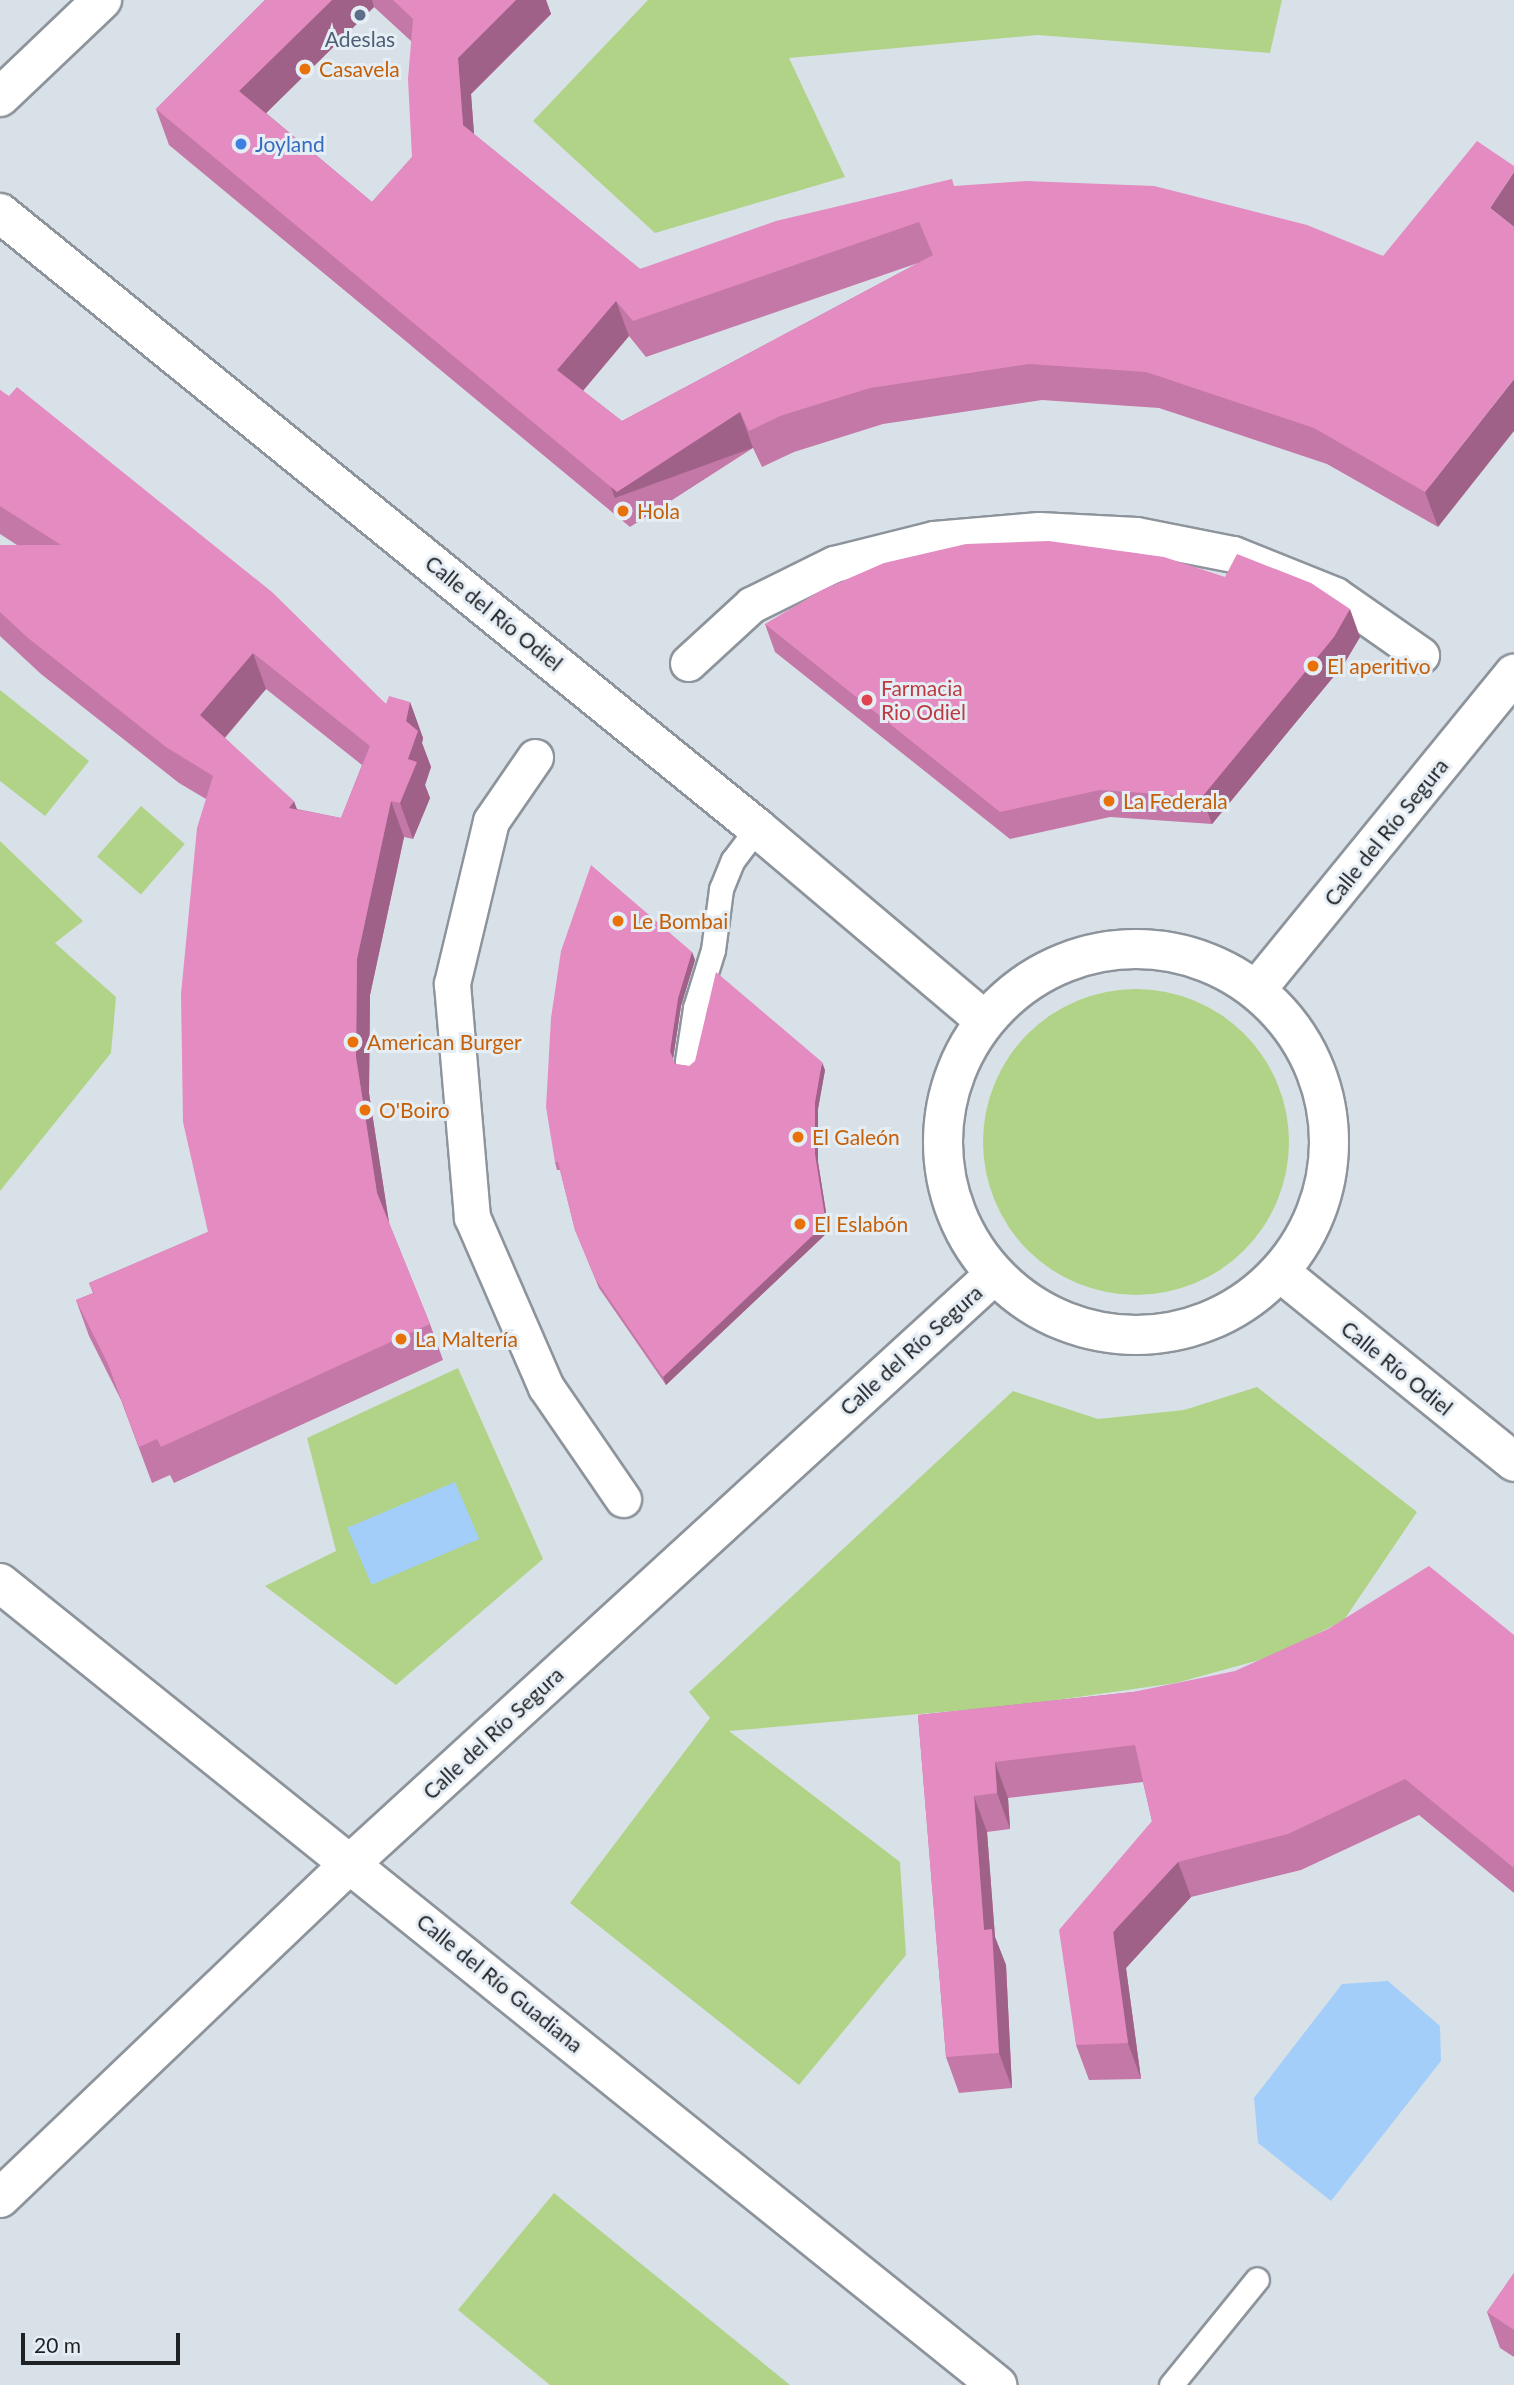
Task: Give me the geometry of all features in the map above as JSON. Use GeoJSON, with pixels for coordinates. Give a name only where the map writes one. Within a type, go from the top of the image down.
{"type":"FeatureCollection","features":[{"type":"Feature","properties":{"kind":"street"},"geometry":{"type":"LineString","coordinates":[[0,97],[102,0]]}},
{"type":"Feature","properties":{"kind":"street","name":"Calle del Río Odiel"},"geometry":{"type":"LineString","coordinates":[[0,213],[757,828],[984,1020]]}},
{"type":"Feature","properties":{"kind":"street"},"geometry":{"type":"LineString","coordinates":[[688,663],[751,605],[834,564],[934,539],[1039,530],[1136,535],[1233,554],[1335,595],[1421,655]]}},
{"type":"Feature","properties":{"kind":"street","name":"Calle del Río Segura"},"geometry":{"type":"LineString","coordinates":[[1257,989],[1514,674]]}},
{"type":"Feature","properties":{"kind":"street"},"geometry":{"type":"LineString","coordinates":[[535,757],[491,821],[452,984],[472,1217],[546,1388],[624,1499]]}},
{"type":"Feature","properties":{"kind":"street"},"geometry":{"type":"LineString","coordinates":[[1149,948],[1219,965],[1257,989],[1299,1034],[1327,1102],[1329,1170],[1317,1215],[1281,1273],[1231,1313],[1176,1332],[1102,1334],[1036,1309],[993,1276],[951,1205],[941,1125],[953,1073],[984,1020],[1032,977],[1087,953],[1149,948]]}},
{"type":"Feature","properties":{"kind":"street","name":"Calle Río Odiel"},"geometry":{"type":"LineString","coordinates":[[1281,1273],[1514,1462]]}},
{"type":"Feature","properties":{"kind":"street","name":"Calle del Río Segura"},"geometry":{"type":"LineString","coordinates":[[0,2198],[351,1863],[993,1276]]}},
{"type":"Feature","properties":{"kind":"street","name":"Calle del Río Guadiana"},"geometry":{"type":"LineString","coordinates":[[0,1583],[997,2385]]}},
{"type":"Feature","properties":{"kind":"lane"},"geometry":{"type":"LineString","coordinates":[[687,1060],[695,1008],[713,950],[721,889],[733,860],[757,828]]}},
{"type":"Feature","properties":{"kind":"lane"},"geometry":{"type":"LineString","coordinates":[[1171,2385],[1257,2279]]}},
{"type":"Feature","properties":{"kind":"green space"},"geometry":{"type":"Polygon","coordinates":[[[648,0],[1282,0],[1270,53],[1038,35],[789,58],[845,177],[655,233],[533,121],[648,0]]]}},
{"type":"Feature","properties":{"kind":"green space"},"geometry":{"type":"Polygon","coordinates":[[[0,690],[89,761],[45,816],[0,781],[0,690]]]}},
{"type":"Feature","properties":{"kind":"green space"},"geometry":{"type":"Polygon","coordinates":[[[141,806],[185,844],[141,895],[97,857],[141,806]]]}},
{"type":"Feature","properties":{"kind":"green space"},"geometry":{"type":"Polygon","coordinates":[[[0,841],[83,921],[55,943],[116,997],[111,1053],[0,1191],[0,841]]]}},
{"type":"Feature","properties":{"kind":"green space"},"geometry":{"type":"Polygon","coordinates":[[[1121,989],[1151,989],[1181,995],[1208,1007],[1233,1023],[1255,1045],[1278,1083],[1283,1097],[1289,1157],[1278,1201],[1255,1239],[1233,1261],[1195,1284],[1181,1289],[1151,1295],[1121,1295],[1091,1289],[1064,1277],[1039,1261],[1017,1239],[994,1201],[989,1187],[983,1157],[983,1127],[989,1097],[1001,1070],[1017,1045],[1039,1023],[1077,1000],[1091,995],[1121,989]]]}},
{"type":"Feature","properties":{"kind":"green space"},"geometry":{"type":"Polygon","coordinates":[[[458,1368],[543,1559],[396,1685],[265,1586],[336,1551],[307,1438],[458,1368]]]}},
{"type":"Feature","properties":{"kind":"green space"},"geometry":{"type":"Polygon","coordinates":[[[1257,1387],[1417,1512],[1344,1620],[1274,1656],[1176,1683],[1022,1705],[729,1731],[900,1862],[906,1955],[799,2085],[570,1903],[710,1718],[689,1692],[1013,1391],[1098,1419],[1184,1410],[1257,1387]]]}},
{"type":"Feature","properties":{"kind":"green space"},"geometry":{"type":"Polygon","coordinates":[[[554,2193],[790,2385],[550,2385],[458,2310],[554,2193]]]}},
{"type":"Feature","properties":{"kind":"water"},"geometry":{"type":"Polygon","coordinates":[[[455,1482],[479,1539],[372,1585],[347,1528],[455,1482]]]}},
{"type":"Feature","properties":{"kind":"water"},"geometry":{"type":"Polygon","coordinates":[[[1388,1981],[1440,2026],[1441,2061],[1331,2201],[1258,2143],[1254,2098],[1342,1984],[1388,1981]]]}},
{"type":"Feature","properties":{"kind":"building"},"geometry":{"type":"Polygon","coordinates":[[[265,0],[332,0],[239,91],[372,202],[412,157],[408,79],[413,19],[393,0],[516,0],[458,58],[463,125],[640,269],[776,221],[952,179],[954,186],[1026,181],[1154,186],[1307,225],[1383,256],[1477,141],[1514,166],[1514,172],[1490,208],[1514,227],[1514,379],[1425,492],[1314,428],[1146,372],[1029,364],[870,388],[780,416],[749,431],[740,412],[617,492],[156,109],[265,0]],[[919,222],[633,321],[616,301],[557,370],[622,421],[933,255],[919,222]]]}},
{"type":"Feature","properties":{"kind":"building"},"geometry":{"type":"Polygon","coordinates":[[[17,387],[272,592],[386,704],[389,696],[410,702],[406,721],[418,731],[408,759],[417,762],[400,803],[391,801],[357,959],[356,1057],[377,1193],[430,1324],[161,1447],[157,1439],[139,1447],[108,1364],[76,1300],[94,1293],[89,1283],[208,1232],[183,1122],[181,994],[197,828],[213,776],[166,747],[28,638],[0,612],[0,545],[61,545],[0,506],[0,390],[9,396],[17,387]],[[253,653],[200,715],[294,801],[289,808],[341,818],[370,746],[253,653]]]}},
{"type":"Feature","properties":{"kind":"building"},"geometry":{"type":"Polygon","coordinates":[[[1049,541],[1164,557],[1225,577],[1237,554],[1311,583],[1350,609],[1334,637],[1202,797],[1100,790],[1000,812],[765,624],[822,590],[884,563],[966,544],[1049,541]]]}},
{"type":"Feature","properties":{"kind":"building"},"geometry":{"type":"Polygon","coordinates":[[[591,865],[692,952],[678,998],[670,1051],[675,1064],[689,1066],[695,1061],[716,972],[822,1062],[815,1102],[815,1154],[826,1223],[663,1377],[596,1280],[575,1230],[558,1162],[555,1162],[546,1107],[551,1018],[561,951],[591,865]]]}},
{"type":"Feature","properties":{"kind":"building"},"geometry":{"type":"Polygon","coordinates":[[[1429,1566],[1514,1635],[1514,1868],[1405,1779],[1288,1834],[1178,1862],[1113,1932],[1128,2043],[1076,2045],[1059,1930],[1152,1821],[1135,1745],[995,1762],[997,1793],[974,1796],[984,1930],[992,1929],[999,2053],[946,2057],[918,1715],[1133,1692],[1235,1671],[1328,1629],[1429,1566]]]}},
{"type":"Feature","properties":{"kind":"building"},"geometry":{"type":"Polygon","coordinates":[[[1514,2273],[1514,2330],[1487,2312],[1514,2273]]]}},
{"type":"Feature","properties":{"kind":"place","name":"Adeslas"},"geometry":{"type":"Point","coordinates":[360,15]}},
{"type":"Feature","properties":{"kind":"place","name":"Casavela"},"geometry":{"type":"Point","coordinates":[305,69]}},
{"type":"Feature","properties":{"kind":"place","name":"Joyland"},"geometry":{"type":"Point","coordinates":[241,144]}},
{"type":"Feature","properties":{"kind":"place","name":"Hola"},"geometry":{"type":"Point","coordinates":[623,511]}},
{"type":"Feature","properties":{"kind":"place","name":"El aperitivo"},"geometry":{"type":"Point","coordinates":[1313,666]}},
{"type":"Feature","properties":{"kind":"place","name":"Farmacia Rio Odiel"},"geometry":{"type":"Point","coordinates":[867,700]}},
{"type":"Feature","properties":{"kind":"place","name":"La Federala"},"geometry":{"type":"Point","coordinates":[1109,801]}},
{"type":"Feature","properties":{"kind":"place","name":"Le Bombai"},"geometry":{"type":"Point","coordinates":[618,921]}},
{"type":"Feature","properties":{"kind":"place","name":"American Burger"},"geometry":{"type":"Point","coordinates":[353,1042]}},
{"type":"Feature","properties":{"kind":"place","name":"O'Boiro"},"geometry":{"type":"Point","coordinates":[365,1110]}},
{"type":"Feature","properties":{"kind":"place","name":"El Galeón"},"geometry":{"type":"Point","coordinates":[798,1137]}},
{"type":"Feature","properties":{"kind":"place","name":"El Eslabón"},"geometry":{"type":"Point","coordinates":[800,1224]}},
{"type":"Feature","properties":{"kind":"place","name":"La Maltería"},"geometry":{"type":"Point","coordinates":[401,1339]}}]}
